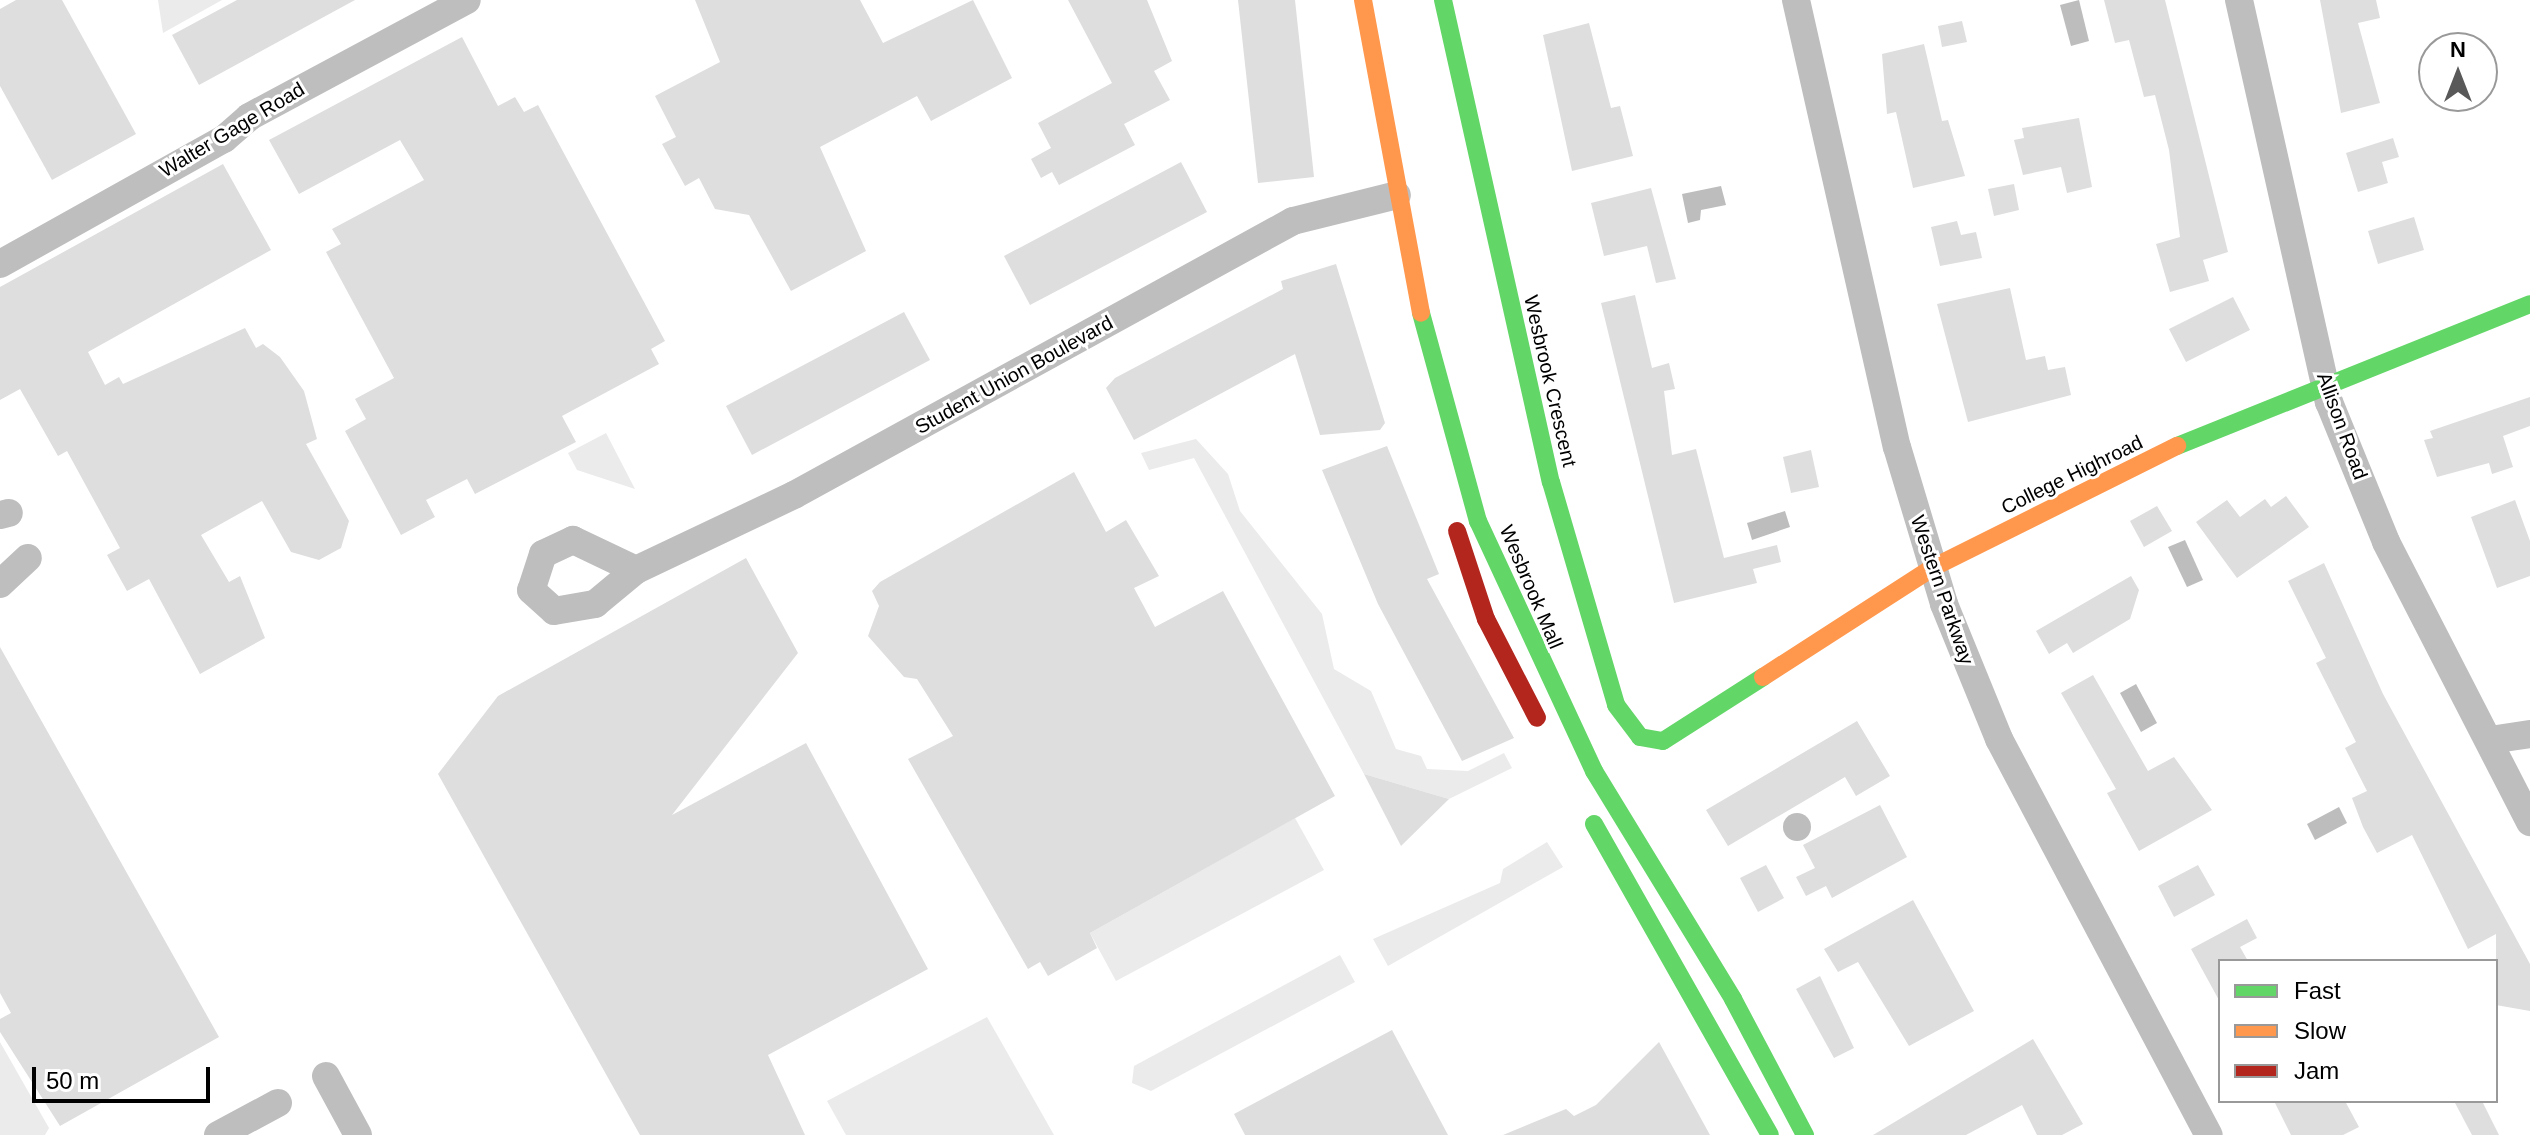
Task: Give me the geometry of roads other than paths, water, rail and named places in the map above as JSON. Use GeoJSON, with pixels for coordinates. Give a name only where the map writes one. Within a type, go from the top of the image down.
{"type":"FeatureCollection","features":[{"type":"Feature","properties":{"kind":"main road"},"geometry":{"type":"LineString","coordinates":[[1345,0],[1353,66]]}},
{"type":"Feature","properties":{"kind":"main road","name":"Wesbrook Mall"},"geometry":{"type":"LineString","coordinates":[[1363,0],[1381,193],[1380,228]]}},
{"type":"Feature","properties":{"kind":"main road","name":"Wesbrook Crescent"},"geometry":{"type":"LineString","coordinates":[[1443,0],[1589,621],[1624,723],[1640,737],[1663,741]]}},
{"type":"Feature","properties":{"kind":"main road","name":"Wesbrook Mall"},"geometry":{"type":"LineString","coordinates":[[1381,193],[1439,387],[1508,591],[1594,771],[1733,999],[1805,1135]]}},
{"type":"Feature","properties":{"kind":"main road","name":"College Highroad"},"geometry":{"type":"LineString","coordinates":[[1663,741],[1932,568],[2323,382],[2530,304]]}},
{"type":"Feature","properties":{"kind":"main road"},"geometry":{"type":"LineString","coordinates":[[1447,504],[1486,619],[1550,743]]}},
{"type":"Feature","properties":{"kind":"main road"},"geometry":{"type":"LineString","coordinates":[[1587,811],[1770,1135]]}},
{"type":"Feature","properties":{"kind":"street","name":"Walter Gage Road"},"geometry":{"type":"LineString","coordinates":[[0,264],[224,139],[249,117],[467,0]]}},
{"type":"Feature","properties":{"kind":"street","name":"Western Parkway"},"geometry":{"type":"LineString","coordinates":[[1796,0],[1932,568],[1999,739],[2209,1135]]}},
{"type":"Feature","properties":{"kind":"street","name":"Allison Road"},"geometry":{"type":"LineString","coordinates":[[2239,0],[2323,382],[2386,542],[2530,822]]}},
{"type":"Feature","properties":{"kind":"street","name":"Student Union Boulevard"},"geometry":{"type":"LineString","coordinates":[[636,570],[794,495],[1293,221],[1381,193]]}},
{"type":"Feature","properties":{"kind":"street"},"geometry":{"type":"LineString","coordinates":[[0,584],[28,558]]}},
{"type":"Feature","properties":{"kind":"street"},"geometry":{"type":"LineString","coordinates":[[2490,740],[2530,734]]}},
{"type":"Feature","properties":{"kind":"street"},"geometry":{"type":"LineString","coordinates":[[326,1076],[358,1135]]}},
{"type":"Feature","properties":{"kind":"street"},"geometry":{"type":"LineString","coordinates":[[218,1135],[278,1103]]}}]}
